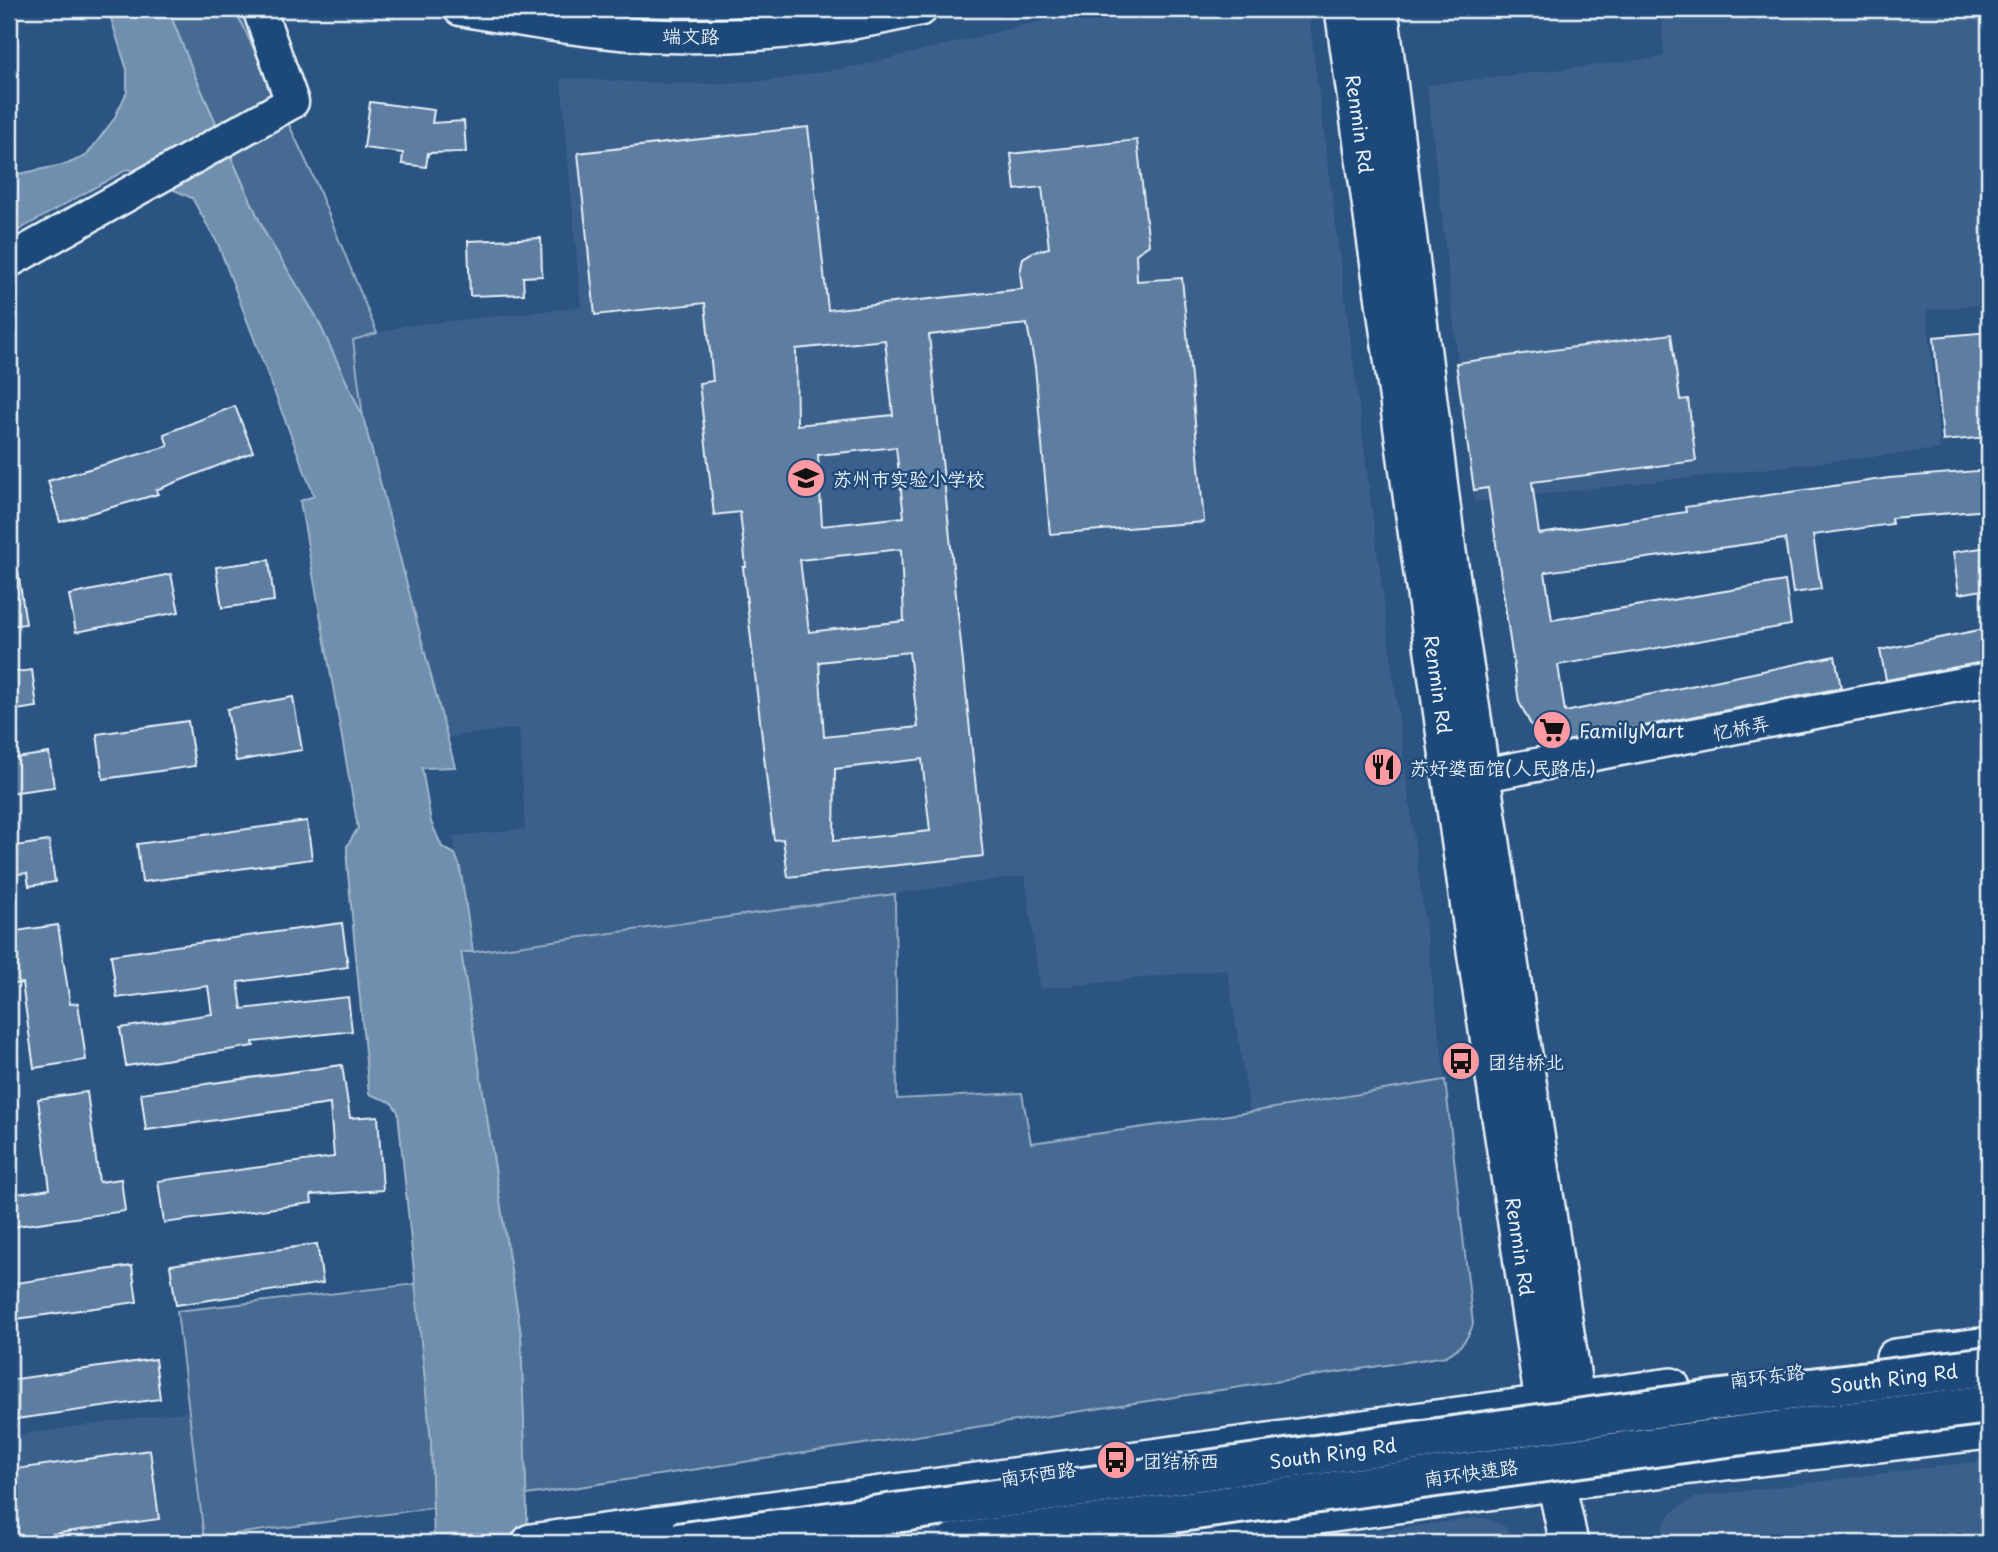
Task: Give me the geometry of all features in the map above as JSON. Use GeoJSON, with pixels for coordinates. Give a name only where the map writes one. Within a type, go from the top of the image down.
{"type":"FeatureCollection","features":[{"type":"Feature","properties":{"kind":"highway","name":"South Ring Rd"},"geometry":{"type":"LineString","coordinates":[[677,1543],[1714,1400],[1989,1366]]}},
{"type":"Feature","properties":{"kind":"highway","name":"南环快速路"},"geometry":{"type":"LineString","coordinates":[[954,1543],[1720,1438],[1989,1404]]}},
{"type":"Feature","properties":{"kind":"main road","name":"Renmin Rd"},"geometry":{"type":"LineString","coordinates":[[1344,9],[1466,779],[1560,1401],[1569,1480]]}},
{"type":"Feature","properties":{"kind":"main road","name":"Renmin Rd"},"geometry":{"type":"LineString","coordinates":[[1379,9],[1447,552],[1466,779]]}},
{"type":"Feature","properties":{"kind":"main road","name":"南环东路"},"geometry":{"type":"LineString","coordinates":[[1560,1401],[1989,1346]]}},
{"type":"Feature","properties":{"kind":"main road","name":"南环西路"},"geometry":{"type":"LineString","coordinates":[[540,1542],[1560,1401]]}},
{"type":"Feature","properties":{"kind":"main road"},"geometry":{"type":"LineString","coordinates":[[1121,1543],[1569,1480],[1989,1430]]}},
{"type":"Feature","properties":{"kind":"main road"},"geometry":{"type":"LineString","coordinates":[[1569,1480],[1569,1543]]}},
{"type":"Feature","properties":{"kind":"main road"},"geometry":{"type":"LineString","coordinates":[[1569,1480],[1594,1543]]}},
{"type":"Feature","properties":{"kind":"street"},"geometry":{"type":"LineString","coordinates":[[9,261],[292,102],[259,9]]}},
{"type":"Feature","properties":{"kind":"street","name":"端文路"},"geometry":{"type":"LineString","coordinates":[[460,9],[614,32],[710,36],[755,35],[834,26],[921,9]]}},
{"type":"Feature","properties":{"kind":"street","name":"忆桥弄"},"geometry":{"type":"LineString","coordinates":[[1466,779],[1989,679]]}},
{"type":"Feature","properties":{"kind":"shaded area"},"geometry":{"type":"Polygon","coordinates":[[[108,9],[168,9],[265,233],[316,316],[363,417],[455,767],[422,768],[431,822],[442,847],[455,854],[460,867],[473,952],[461,952],[521,1335],[528,1543],[434,1543],[431,1441],[398,1112],[391,1102],[369,1094],[347,863],[347,846],[358,828],[300,501],[314,496],[218,244],[192,198],[128,169],[17,231],[9,229],[9,176],[67,164],[86,156],[114,119],[127,92],[127,70],[108,9]]]}},
{"type":"Feature","properties":{"kind":"shaded area"},"geometry":{"type":"Polygon","coordinates":[[[168,9],[235,9],[313,176],[377,333],[353,340],[363,417],[265,233],[168,9]]]}},
{"type":"Feature","properties":{"kind":"shaded area","name":"苏州市实验小学校"},"geometry":{"type":"Polygon","coordinates":[[[1090,9],[1308,9],[1445,1080],[1250,1112],[1227,969],[1040,989],[1025,876],[473,952],[453,836],[525,829],[519,728],[447,737],[363,417],[352,340],[403,326],[581,307],[561,78],[678,84],[773,80],[863,65],[1090,9]]]}},
{"type":"Feature","properties":{"kind":"shaded area"},"geometry":{"type":"Polygon","coordinates":[[[1661,9],[1989,9],[1989,304],[1927,310],[1940,449],[1474,502],[1427,85],[1664,57],[1661,9]]]}},
{"type":"Feature","properties":{"kind":"shaded area"},"geometry":{"type":"Polygon","coordinates":[[[895,894],[897,1099],[1022,1093],[1031,1143],[1250,1112],[1445,1080],[1473,1324],[1463,1343],[1446,1356],[526,1495],[521,1335],[461,952],[895,894]]]}},
{"type":"Feature","properties":{"kind":"shaded area"},"geometry":{"type":"Polygon","coordinates":[[[416,1284],[431,1441],[433,1508],[204,1538],[177,1311],[416,1284]]]}},
{"type":"Feature","properties":{"kind":"shaded area"},"geometry":{"type":"Polygon","coordinates":[[[189,1411],[204,1538],[166,1543],[9,1543],[9,1436],[189,1411]]]}},
{"type":"Feature","properties":{"kind":"shaded area"},"geometry":{"type":"Polygon","coordinates":[[[1989,1460],[1989,1543],[1659,1543],[1665,1521],[1677,1508],[1697,1497],[1989,1460]]]}},
{"type":"Feature","properties":{"kind":"shaded area"},"geometry":{"type":"Polygon","coordinates":[[[1485,1518],[1503,1525],[1519,1543],[1295,1543],[1485,1518]]]}},
{"type":"Feature","properties":{"kind":"building"},"geometry":{"type":"Polygon","coordinates":[[[370,102],[434,110],[432,123],[464,121],[466,152],[428,153],[426,167],[402,164],[403,153],[364,148],[370,102]]]}},
{"type":"Feature","properties":{"kind":"building"},"geometry":{"type":"Polygon","coordinates":[[[808,127],[828,310],[1022,289],[1020,273],[1023,258],[1049,248],[1042,187],[1015,190],[1011,154],[1137,140],[1149,245],[1136,254],[1137,281],[1182,278],[1204,522],[1050,534],[1035,367],[1027,324],[929,335],[983,856],[788,877],[783,839],[774,840],[743,567],[746,567],[740,512],[714,515],[699,383],[713,381],[705,303],[595,315],[578,153],[808,127]],[[885,340],[796,349],[797,425],[893,415],[885,340]],[[896,447],[818,455],[822,526],[904,517],[896,447]],[[901,549],[800,560],[809,632],[904,621],[901,549]],[[909,652],[819,662],[824,737],[918,727],[909,652]],[[922,759],[835,769],[834,841],[930,831],[922,759]]]}},
{"type":"Feature","properties":{"kind":"building"},"geometry":{"type":"Polygon","coordinates":[[[541,238],[542,276],[523,277],[524,294],[470,296],[468,241],[541,238]]]}},
{"type":"Feature","properties":{"kind":"building"},"geometry":{"type":"Polygon","coordinates":[[[1989,332],[1989,437],[1943,441],[1934,337],[1989,332]]]}},
{"type":"Feature","properties":{"kind":"building"},"geometry":{"type":"Polygon","coordinates":[[[1671,334],[1680,400],[1688,399],[1696,461],[1532,482],[1539,534],[1686,512],[1685,507],[1889,478],[1989,470],[1989,510],[1891,518],[1892,524],[1813,535],[1821,589],[1793,593],[1785,539],[1545,572],[1552,620],[1785,581],[1791,625],[1558,665],[1565,712],[1835,656],[1841,688],[1556,743],[1532,727],[1519,702],[1488,488],[1474,490],[1456,363],[1671,334]]]}},
{"type":"Feature","properties":{"kind":"building"},"geometry":{"type":"Polygon","coordinates":[[[235,406],[253,452],[156,490],[158,494],[60,522],[48,481],[168,446],[164,434],[235,406]]]}},
{"type":"Feature","properties":{"kind":"building"},"geometry":{"type":"Polygon","coordinates":[[[1989,547],[1989,589],[1959,594],[1953,552],[1989,547]]]}},
{"type":"Feature","properties":{"kind":"building"},"geometry":{"type":"Polygon","coordinates":[[[269,560],[274,601],[222,608],[216,567],[269,560]]]}},
{"type":"Feature","properties":{"kind":"building"},"geometry":{"type":"Polygon","coordinates":[[[18,571],[26,624],[9,626],[9,572],[18,571]]]}},
{"type":"Feature","properties":{"kind":"building"},"geometry":{"type":"Polygon","coordinates":[[[171,574],[179,612],[76,632],[69,595],[171,574]]]}},
{"type":"Feature","properties":{"kind":"building"},"geometry":{"type":"Polygon","coordinates":[[[1989,628],[1989,661],[1886,680],[1880,650],[1989,628]]]}},
{"type":"Feature","properties":{"kind":"building"},"geometry":{"type":"Polygon","coordinates":[[[32,670],[37,707],[9,711],[9,673],[32,670]]]}},
{"type":"Feature","properties":{"kind":"building"},"geometry":{"type":"Polygon","coordinates":[[[293,697],[302,750],[236,761],[227,709],[293,697]]]}},
{"type":"Feature","properties":{"kind":"building"},"geometry":{"type":"Polygon","coordinates":[[[188,721],[195,766],[103,779],[97,734],[188,721]]]}},
{"type":"Feature","properties":{"kind":"building"},"geometry":{"type":"Polygon","coordinates":[[[49,753],[54,787],[9,793],[9,759],[49,753]]]}},
{"type":"Feature","properties":{"kind":"building"},"geometry":{"type":"Polygon","coordinates":[[[307,821],[312,859],[142,882],[137,844],[307,821]]]}},
{"type":"Feature","properties":{"kind":"building"},"geometry":{"type":"Polygon","coordinates":[[[49,841],[55,882],[29,886],[27,873],[9,875],[9,847],[49,841]]]}},
{"type":"Feature","properties":{"kind":"building"},"geometry":{"type":"Polygon","coordinates":[[[342,923],[348,967],[238,982],[242,1009],[348,997],[352,1031],[253,1042],[254,1046],[126,1066],[120,1028],[212,1014],[208,986],[117,998],[111,955],[342,923]]]}},
{"type":"Feature","properties":{"kind":"building"},"geometry":{"type":"Polygon","coordinates":[[[58,925],[70,1004],[78,1003],[86,1060],[34,1068],[22,983],[12,984],[9,932],[58,925]]]}},
{"type":"Feature","properties":{"kind":"building"},"geometry":{"type":"Polygon","coordinates":[[[342,1065],[350,1118],[378,1116],[383,1190],[311,1195],[312,1203],[164,1223],[158,1181],[334,1157],[330,1104],[146,1130],[141,1093],[342,1065]]]}},
{"type":"Feature","properties":{"kind":"building"},"geometry":{"type":"Polygon","coordinates":[[[87,1092],[99,1182],[121,1179],[125,1211],[9,1227],[9,1195],[50,1189],[38,1099],[87,1092]]]}},
{"type":"Feature","properties":{"kind":"building"},"geometry":{"type":"Polygon","coordinates":[[[317,1244],[323,1283],[176,1305],[170,1265],[317,1244]]]}},
{"type":"Feature","properties":{"kind":"building"},"geometry":{"type":"Polygon","coordinates":[[[132,1266],[137,1302],[9,1320],[9,1284],[132,1266]]]}},
{"type":"Feature","properties":{"kind":"building"},"geometry":{"type":"Polygon","coordinates":[[[155,1359],[160,1399],[9,1420],[9,1380],[155,1359]]]}},
{"type":"Feature","properties":{"kind":"building"},"geometry":{"type":"Polygon","coordinates":[[[150,1450],[159,1519],[9,1540],[9,1470],[150,1450]]]}},
{"type":"Feature","properties":{"kind":"place","name":"苏州市实验小学校"},"geometry":{"type":"Point","coordinates":[806,478]}},
{"type":"Feature","properties":{"kind":"place","name":"FamilyMart"},"geometry":{"type":"Point","coordinates":[1552,730]}},
{"type":"Feature","properties":{"kind":"place","name":"苏好婆面馆(人民路店)"},"geometry":{"type":"Point","coordinates":[1383,767]}},
{"type":"Feature","properties":{"kind":"place","name":"团结桥北"},"geometry":{"type":"Point","coordinates":[1461,1061]}},
{"type":"Feature","properties":{"kind":"place","name":"团结桥西"},"geometry":{"type":"Point","coordinates":[1116,1460]}}]}
